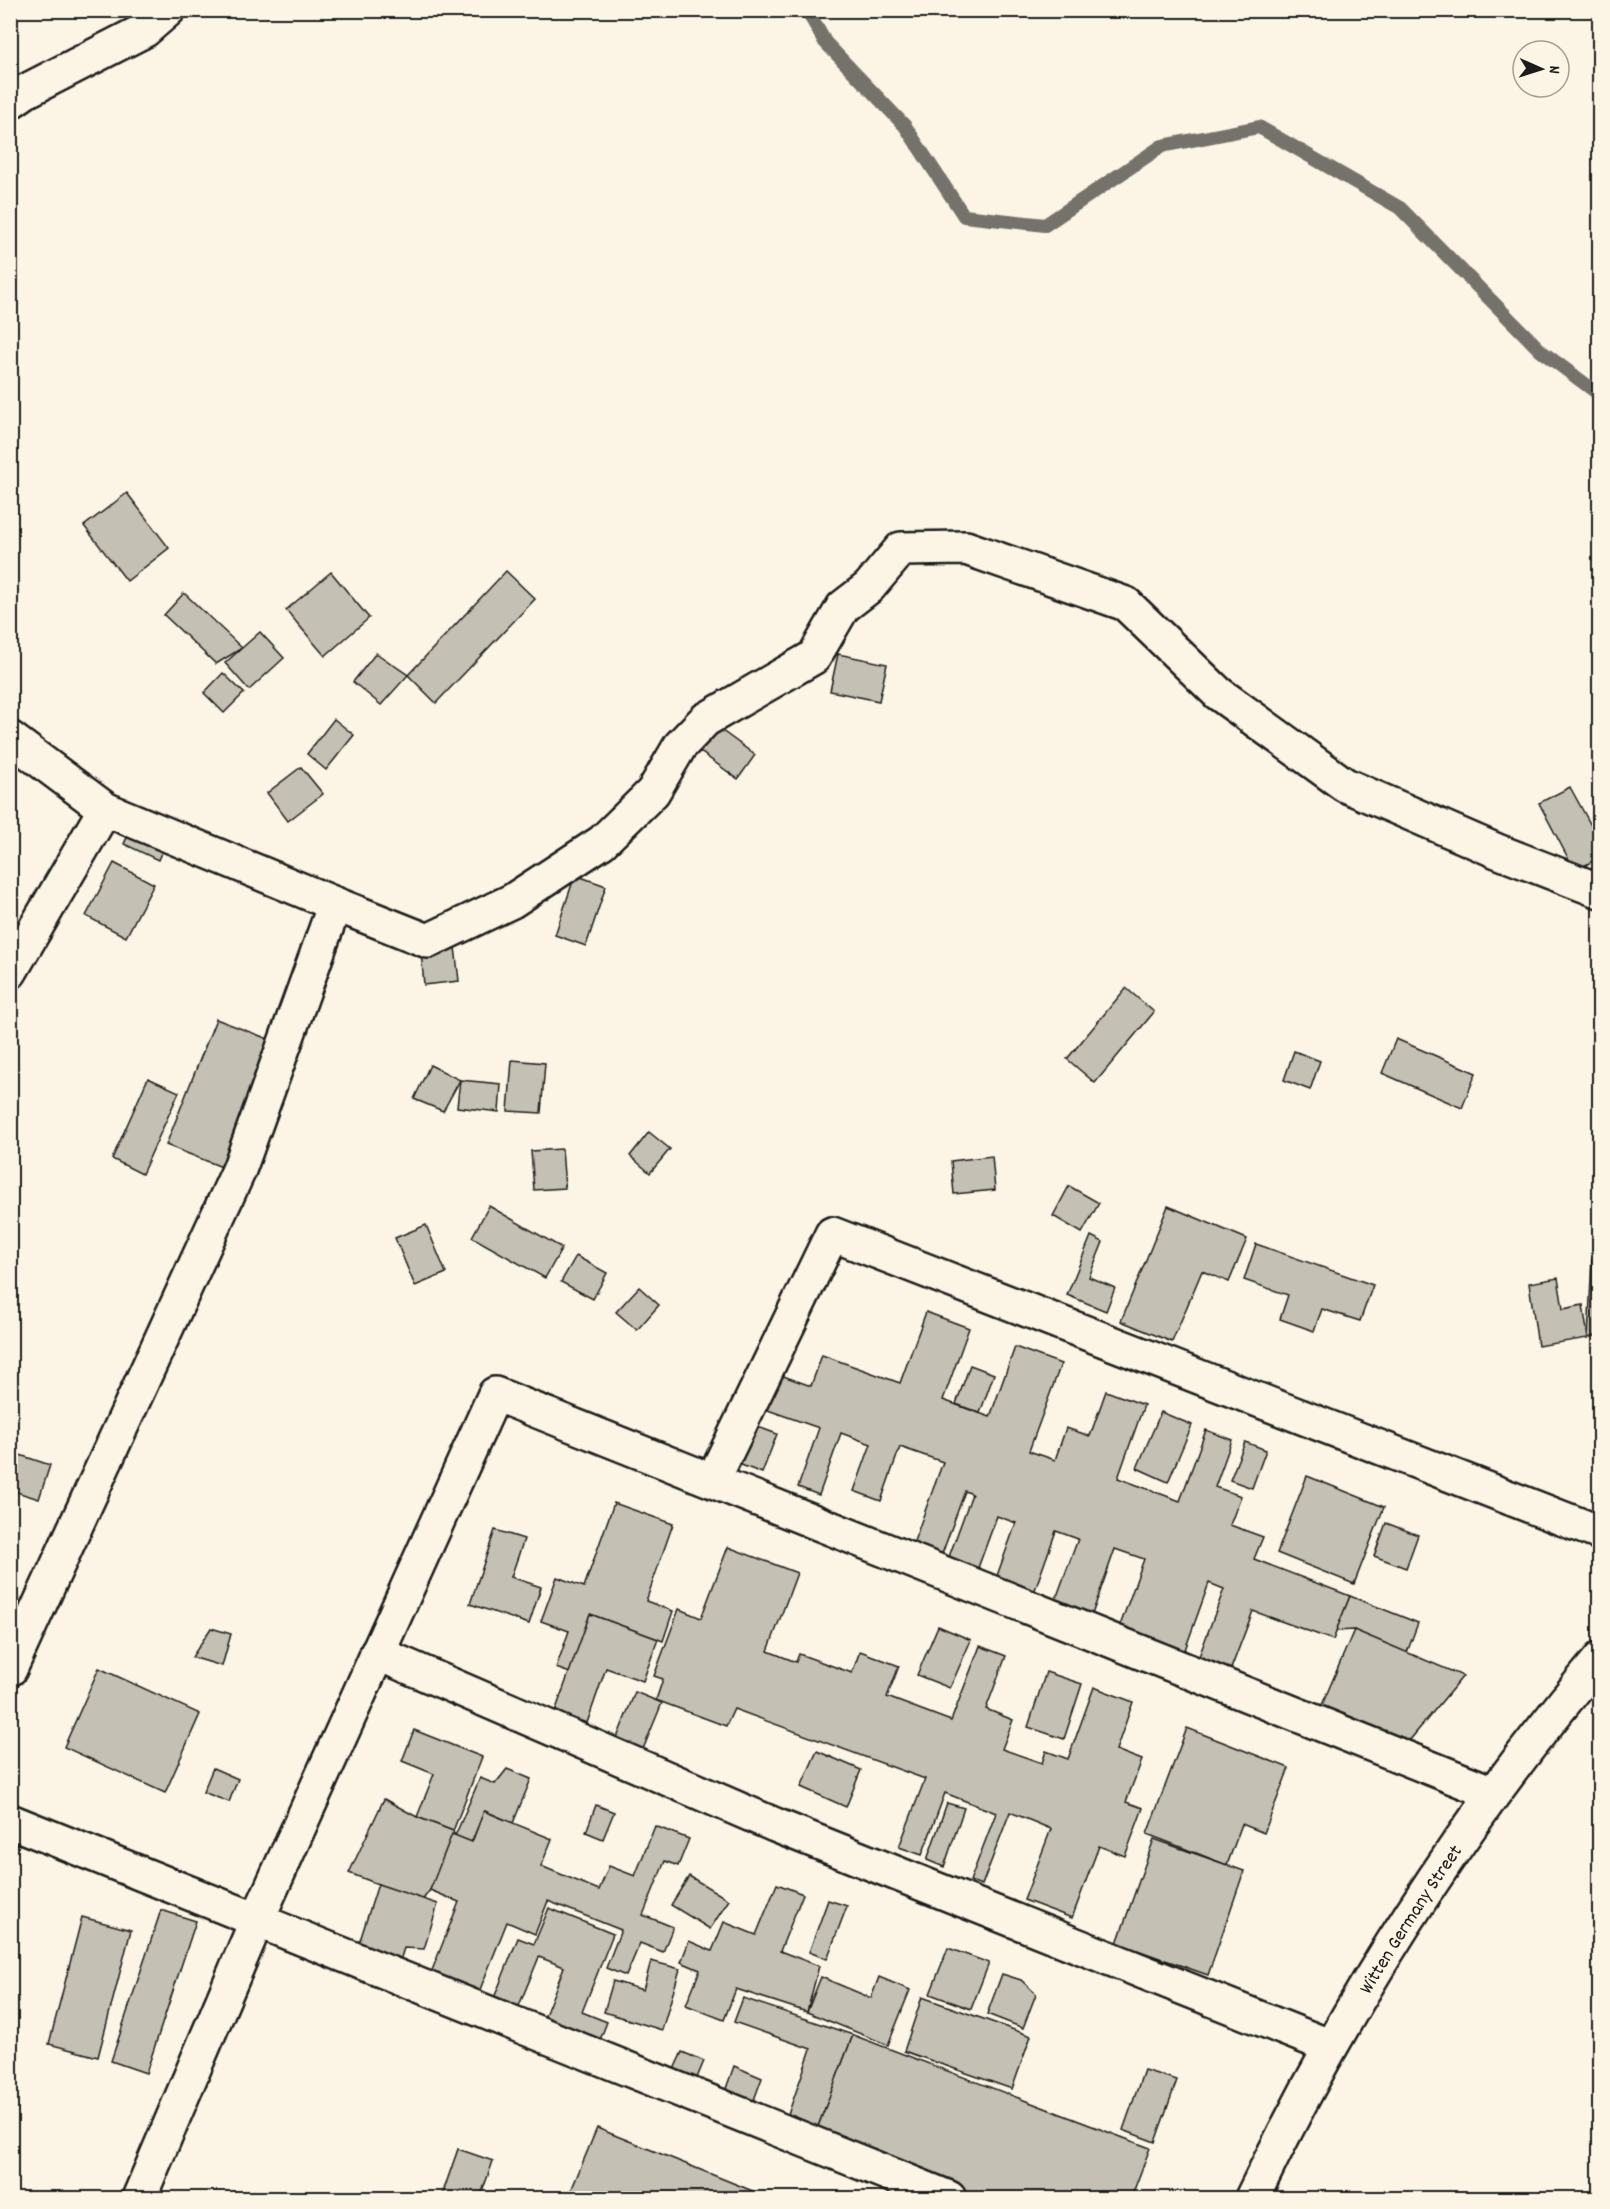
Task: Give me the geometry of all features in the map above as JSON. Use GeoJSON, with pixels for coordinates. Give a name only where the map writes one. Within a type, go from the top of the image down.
{"type":"FeatureCollection","features":[{"type":"Feature","properties":{"kind":"street"},"geometry":{"type":"LineString","coordinates":[[10,102],[26,91],[145,30],[168,10]]}},
{"type":"Feature","properties":{"kind":"street"},"geometry":{"type":"LineString","coordinates":[[10,738],[105,809],[428,940],[512,901],[602,842],[653,792],[680,746],[705,720],[814,657],[843,607],[869,587],[901,549],[966,548],[1126,604],[1218,693],[1345,785],[1497,851],[1599,891]]}},
{"type":"Feature","properties":{"kind":"street"},"geometry":{"type":"LineString","coordinates":[[10,972],[105,809]]}},
{"type":"Feature","properties":{"kind":"street"},"geometry":{"type":"LineString","coordinates":[[10,1669],[239,1170],[335,904]]}},
{"type":"Feature","properties":{"kind":"street"},"geometry":{"type":"LineString","coordinates":[[713,1480],[832,1234],[1599,1533]]}},
{"type":"Feature","properties":{"kind":"street"},"geometry":{"type":"LineString","coordinates":[[139,2199],[257,1920],[495,1394],[1493,1793]]}},
{"type":"Feature","properties":{"kind":"street"},"geometry":{"type":"LineString","coordinates":[[377,1653],[775,1825],[1329,2046]]}},
{"type":"Feature","properties":{"kind":"street","name":"Witten Germany Street"},"geometry":{"type":"LineString","coordinates":[[1252,2199],[1329,2046],[1437,1871],[1547,1721],[1599,1659]]}},
{"type":"Feature","properties":{"kind":"street"},"geometry":{"type":"LineString","coordinates":[[10,1821],[950,2199]]}},
{"type":"Feature","properties":{"kind":"building"},"geometry":{"type":"Polygon","coordinates":[[[127,493],[169,548],[127,581],[84,526],[127,493]]]}},
{"type":"Feature","properties":{"kind":"building"},"geometry":{"type":"Polygon","coordinates":[[[506,571],[535,599],[436,703],[408,675],[506,571]]]}},
{"type":"Feature","properties":{"kind":"building"},"geometry":{"type":"Polygon","coordinates":[[[331,572],[369,618],[325,656],[286,610],[331,572]]]}},
{"type":"Feature","properties":{"kind":"building"},"geometry":{"type":"Polygon","coordinates":[[[184,593],[242,648],[216,664],[164,615],[184,593]]]}},
{"type":"Feature","properties":{"kind":"building"},"geometry":{"type":"Polygon","coordinates":[[[260,632],[284,658],[249,690],[225,663],[260,632]]]}},
{"type":"Feature","properties":{"kind":"building"},"geometry":{"type":"Polygon","coordinates":[[[376,653],[408,675],[381,705],[353,682],[376,653]]]}},
{"type":"Feature","properties":{"kind":"building"},"geometry":{"type":"Polygon","coordinates":[[[838,654],[887,664],[879,701],[830,691],[838,654]]]}},
{"type":"Feature","properties":{"kind":"building"},"geometry":{"type":"Polygon","coordinates":[[[223,673],[244,693],[224,713],[204,693],[223,673]]]}},
{"type":"Feature","properties":{"kind":"building"},"geometry":{"type":"Polygon","coordinates":[[[334,719],[354,735],[326,770],[307,754],[334,719]]]}},
{"type":"Feature","properties":{"kind":"building"},"geometry":{"type":"Polygon","coordinates":[[[710,722],[755,755],[738,779],[692,746],[710,722]]]}},
{"type":"Feature","properties":{"kind":"building"},"geometry":{"type":"Polygon","coordinates":[[[301,767],[323,794],[288,821],[267,793],[301,767]]]}},
{"type":"Feature","properties":{"kind":"building"},"geometry":{"type":"Polygon","coordinates":[[[1570,787],[1600,842],[1600,857],[1575,871],[1539,803],[1570,787]]]}},
{"type":"Feature","properties":{"kind":"building"},"geometry":{"type":"Polygon","coordinates":[[[142,805],[175,820],[158,860],[124,844],[142,805]]]}},
{"type":"Feature","properties":{"kind":"building"},"geometry":{"type":"Polygon","coordinates":[[[114,863],[154,884],[126,937],[86,916],[114,863]]]}},
{"type":"Feature","properties":{"kind":"building"},"geometry":{"type":"Polygon","coordinates":[[[575,875],[606,886],[586,946],[555,935],[575,875]]]}},
{"type":"Feature","properties":{"kind":"building"},"geometry":{"type":"Polygon","coordinates":[[[455,947],[459,981],[424,985],[421,951],[455,947]]]}},
{"type":"Feature","properties":{"kind":"building"},"geometry":{"type":"Polygon","coordinates":[[[1126,988],[1154,1012],[1095,1083],[1067,1059],[1126,988]]]}},
{"type":"Feature","properties":{"kind":"building"},"geometry":{"type":"Polygon","coordinates":[[[216,1019],[276,1042],[227,1169],[166,1145],[216,1019]]]}},
{"type":"Feature","properties":{"kind":"building"},"geometry":{"type":"Polygon","coordinates":[[[1396,1039],[1476,1073],[1462,1108],[1382,1073],[1396,1039]]]}},
{"type":"Feature","properties":{"kind":"building"},"geometry":{"type":"Polygon","coordinates":[[[1294,1051],[1320,1061],[1310,1090],[1284,1080],[1294,1051]]]}},
{"type":"Feature","properties":{"kind":"building"},"geometry":{"type":"Polygon","coordinates":[[[512,1060],[545,1063],[541,1113],[508,1111],[512,1060]]]}},
{"type":"Feature","properties":{"kind":"building"},"geometry":{"type":"Polygon","coordinates":[[[430,1065],[460,1080],[443,1111],[414,1099],[430,1065]]]}},
{"type":"Feature","properties":{"kind":"building"},"geometry":{"type":"Polygon","coordinates":[[[148,1078],[179,1092],[142,1174],[112,1159],[148,1078]]]}},
{"type":"Feature","properties":{"kind":"building"},"geometry":{"type":"Polygon","coordinates":[[[460,1080],[501,1084],[499,1112],[457,1107],[460,1080]]]}},
{"type":"Feature","properties":{"kind":"building"},"geometry":{"type":"Polygon","coordinates":[[[649,1132],[670,1149],[650,1173],[630,1156],[649,1132]]]}},
{"type":"Feature","properties":{"kind":"building"},"geometry":{"type":"Polygon","coordinates":[[[562,1149],[565,1188],[534,1190],[531,1151],[562,1149]]]}},
{"type":"Feature","properties":{"kind":"building"},"geometry":{"type":"Polygon","coordinates":[[[992,1156],[995,1190],[954,1194],[951,1161],[992,1156]]]}},
{"type":"Feature","properties":{"kind":"building"},"geometry":{"type":"Polygon","coordinates":[[[1069,1186],[1099,1203],[1082,1233],[1053,1216],[1069,1186]]]}},
{"type":"Feature","properties":{"kind":"building"},"geometry":{"type":"Polygon","coordinates":[[[489,1206],[562,1248],[545,1278],[472,1237],[489,1206]]]}},
{"type":"Feature","properties":{"kind":"building"},"geometry":{"type":"Polygon","coordinates":[[[1168,1206],[1247,1239],[1229,1282],[1202,1271],[1172,1342],[1121,1321],[1168,1206]]]}},
{"type":"Feature","properties":{"kind":"building"},"geometry":{"type":"Polygon","coordinates":[[[426,1225],[446,1273],[415,1286],[395,1238],[426,1225]]]}},
{"type":"Feature","properties":{"kind":"building"},"geometry":{"type":"Polygon","coordinates":[[[1091,1236],[1103,1242],[1089,1277],[1115,1288],[1106,1311],[1067,1295],[1091,1236]]]}},
{"type":"Feature","properties":{"kind":"building"},"geometry":{"type":"Polygon","coordinates":[[[1256,1244],[1373,1285],[1360,1321],[1322,1309],[1314,1331],[1280,1319],[1288,1295],[1244,1280],[1256,1244]]]}},
{"type":"Feature","properties":{"kind":"building"},"geometry":{"type":"Polygon","coordinates":[[[576,1256],[607,1273],[593,1299],[561,1282],[576,1256]]]}},
{"type":"Feature","properties":{"kind":"building"},"geometry":{"type":"Polygon","coordinates":[[[1592,1259],[1600,1260],[1600,1334],[1588,1338],[1592,1259]]]}},
{"type":"Feature","properties":{"kind":"building"},"geometry":{"type":"Polygon","coordinates":[[[1558,1278],[1563,1309],[1583,1305],[1588,1338],[1538,1346],[1529,1283],[1558,1278]]]}},
{"type":"Feature","properties":{"kind":"building"},"geometry":{"type":"Polygon","coordinates":[[[639,1287],[659,1305],[637,1330],[616,1312],[639,1287]]]}},
{"type":"Feature","properties":{"kind":"building"},"geometry":{"type":"Polygon","coordinates":[[[926,1312],[969,1328],[943,1400],[990,1417],[1015,1347],[1061,1364],[1029,1451],[1055,1460],[1066,1428],[1090,1436],[1106,1391],[1144,1405],[1118,1478],[1180,1501],[1206,1430],[1232,1440],[1215,1487],[1241,1496],[1230,1525],[1263,1537],[1254,1559],[1350,1596],[1333,1640],[1253,1611],[1229,1674],[1197,1662],[1224,1589],[1209,1583],[1182,1658],[1117,1634],[1144,1559],[1115,1549],[1090,1620],[1053,1607],[1078,1539],[1056,1531],[1032,1598],[994,1584],[1016,1523],[997,1516],[975,1576],[946,1565],[972,1494],[965,1491],[942,1554],[913,1544],[943,1462],[900,1447],[881,1501],[854,1491],[871,1444],[841,1433],[819,1495],[798,1487],[819,1428],[762,1408],[775,1373],[811,1386],[822,1355],[900,1383],[926,1312]]]}},
{"type":"Feature","properties":{"kind":"building"},"geometry":{"type":"Polygon","coordinates":[[[970,1365],[994,1374],[980,1413],[956,1404],[970,1365]]]}},
{"type":"Feature","properties":{"kind":"building"},"geometry":{"type":"Polygon","coordinates":[[[1161,1412],[1192,1425],[1168,1482],[1137,1468],[1161,1412]]]}},
{"type":"Feature","properties":{"kind":"building"},"geometry":{"type":"Polygon","coordinates":[[[750,1424],[777,1434],[762,1473],[736,1463],[750,1424]]]}},
{"type":"Feature","properties":{"kind":"building"},"geometry":{"type":"Polygon","coordinates":[[[1245,1442],[1266,1450],[1252,1488],[1230,1480],[1245,1442]]]}},
{"type":"Feature","properties":{"kind":"building"},"geometry":{"type":"Polygon","coordinates":[[[17,1454],[50,1465],[39,1499],[10,1490],[10,1475],[17,1454]]]}},
{"type":"Feature","properties":{"kind":"building"},"geometry":{"type":"Polygon","coordinates":[[[1307,1476],[1384,1507],[1354,1584],[1277,1553],[1307,1476]]]}},
{"type":"Feature","properties":{"kind":"building"},"geometry":{"type":"Polygon","coordinates":[[[614,1503],[673,1524],[646,1601],[673,1611],[663,1641],[590,1614],[570,1673],[556,1668],[569,1631],[541,1621],[557,1577],[584,1587],[614,1503]]]}},
{"type":"Feature","properties":{"kind":"building"},"geometry":{"type":"Polygon","coordinates":[[[1386,1523],[1418,1535],[1406,1568],[1374,1556],[1386,1523]]]}},
{"type":"Feature","properties":{"kind":"building"},"geometry":{"type":"Polygon","coordinates":[[[495,1530],[524,1539],[511,1577],[541,1587],[529,1624],[470,1604],[495,1530]]]}},
{"type":"Feature","properties":{"kind":"building"},"geometry":{"type":"Polygon","coordinates":[[[728,1547],[797,1573],[768,1651],[796,1662],[799,1654],[852,1673],[860,1651],[899,1666],[887,1697],[951,1721],[980,1646],[1006,1656],[986,1709],[1013,1720],[1002,1749],[1042,1763],[1046,1751],[1068,1759],[1094,1687],[1133,1702],[1116,1750],[1142,1760],[1126,1802],[1143,1808],[1125,1856],[1099,1846],[1072,1918],[1024,1900],[1051,1829],[1010,1812],[982,1885],[970,1881],[996,1813],[945,1793],[922,1855],[899,1847],[925,1779],[734,1709],[726,1726],[656,1700],[663,1679],[654,1676],[679,1609],[701,1618],[728,1547]]]}},
{"type":"Feature","properties":{"kind":"building"},"geometry":{"type":"Polygon","coordinates":[[[1350,1596],[1418,1623],[1405,1658],[1354,1630],[1336,1631],[1350,1596]]]}},
{"type":"Feature","properties":{"kind":"building"},"geometry":{"type":"Polygon","coordinates":[[[590,1614],[658,1639],[643,1681],[606,1668],[587,1723],[555,1712],[590,1614]]]}},
{"type":"Feature","properties":{"kind":"building"},"geometry":{"type":"Polygon","coordinates":[[[938,1626],[971,1640],[950,1688],[917,1675],[938,1626]]]}},
{"type":"Feature","properties":{"kind":"building"},"geometry":{"type":"Polygon","coordinates":[[[211,1628],[231,1634],[222,1666],[192,1657],[211,1628]]]}},
{"type":"Feature","properties":{"kind":"building"},"geometry":{"type":"Polygon","coordinates":[[[1354,1630],[1463,1676],[1404,1747],[1319,1712],[1354,1630]]]}},
{"type":"Feature","properties":{"kind":"building"},"geometry":{"type":"Polygon","coordinates":[[[99,1668],[200,1714],[165,1793],[64,1747],[99,1668]]]}},
{"type":"Feature","properties":{"kind":"building"},"geometry":{"type":"Polygon","coordinates":[[[1046,1672],[1082,1684],[1064,1739],[1028,1727],[1046,1672]]]}},
{"type":"Feature","properties":{"kind":"building"},"geometry":{"type":"Polygon","coordinates":[[[635,1692],[662,1703],[641,1754],[615,1743],[635,1692]]]}},
{"type":"Feature","properties":{"kind":"building"},"geometry":{"type":"Polygon","coordinates":[[[1187,1728],[1289,1768],[1264,1833],[1242,1824],[1227,1865],[1147,1834],[1187,1728]]]}},
{"type":"Feature","properties":{"kind":"building"},"geometry":{"type":"Polygon","coordinates":[[[414,1730],[482,1757],[453,1831],[417,1817],[434,1774],[402,1761],[414,1730]]]}},
{"type":"Feature","properties":{"kind":"building"},"geometry":{"type":"Polygon","coordinates":[[[817,1751],[861,1770],[846,1807],[801,1787],[817,1751]]]}},
{"type":"Feature","properties":{"kind":"building"},"geometry":{"type":"Polygon","coordinates":[[[213,1768],[238,1779],[229,1802],[203,1792],[213,1768]]]}},
{"type":"Feature","properties":{"kind":"building"},"geometry":{"type":"Polygon","coordinates":[[[507,1769],[531,1779],[513,1823],[485,1811],[471,1843],[455,1836],[480,1778],[495,1784],[507,1769]]]}},
{"type":"Feature","properties":{"kind":"building"},"geometry":{"type":"Polygon","coordinates":[[[384,1799],[417,1817],[453,1831],[455,1836],[430,1890],[418,1906],[378,1884],[349,1873],[384,1799]]]}},
{"type":"Feature","properties":{"kind":"building"},"geometry":{"type":"Polygon","coordinates":[[[947,1803],[964,1808],[944,1867],[927,1860],[947,1803]]]}},
{"type":"Feature","properties":{"kind":"building"},"geometry":{"type":"Polygon","coordinates":[[[596,1805],[614,1812],[603,1839],[586,1832],[596,1805]]]}},
{"type":"Feature","properties":{"kind":"building"},"geometry":{"type":"Polygon","coordinates":[[[484,1811],[552,1839],[541,1866],[599,1890],[609,1866],[635,1876],[655,1826],[689,1839],[678,1866],[665,1861],[643,1915],[673,1927],[663,1952],[640,1943],[626,1976],[606,1968],[621,1930],[548,1901],[535,1934],[507,1922],[477,1997],[429,1978],[459,1902],[430,1890],[452,1834],[472,1842],[484,1811]]]}},
{"type":"Feature","properties":{"kind":"building"},"geometry":{"type":"Polygon","coordinates":[[[1154,1839],[1244,1871],[1208,1975],[1117,1943],[1154,1839]]]}},
{"type":"Feature","properties":{"kind":"building"},"geometry":{"type":"Polygon","coordinates":[[[689,1876],[729,1900],[710,1929],[671,1905],[689,1876]]]}},
{"type":"Feature","properties":{"kind":"building"},"geometry":{"type":"Polygon","coordinates":[[[378,1884],[438,1904],[424,1949],[404,1948],[398,1967],[356,1953],[378,1884]]]}},
{"type":"Feature","properties":{"kind":"building"},"geometry":{"type":"Polygon","coordinates":[[[777,1884],[803,1894],[780,1951],[819,1966],[807,2012],[736,1989],[724,2020],[686,2005],[700,1970],[681,1962],[689,1941],[712,1951],[724,1922],[756,1935],[777,1884]]]}},
{"type":"Feature","properties":{"kind":"building"},"geometry":{"type":"Polygon","coordinates":[[[828,1900],[847,1906],[827,1959],[809,1952],[828,1900]]]}},
{"type":"Feature","properties":{"kind":"building"},"geometry":{"type":"Polygon","coordinates":[[[549,1908],[613,1934],[582,2012],[607,2022],[600,2040],[544,2018],[564,1967],[539,1957],[516,2013],[492,2003],[518,1938],[534,1944],[549,1908]]]}},
{"type":"Feature","properties":{"kind":"building"},"geometry":{"type":"Polygon","coordinates":[[[161,1910],[196,1921],[146,2073],[111,2061],[161,1910]]]}},
{"type":"Feature","properties":{"kind":"building"},"geometry":{"type":"Polygon","coordinates":[[[82,1917],[131,1930],[98,2057],[49,2044],[82,1917]]]}},
{"type":"Feature","properties":{"kind":"building"},"geometry":{"type":"Polygon","coordinates":[[[948,1948],[989,1963],[971,2009],[930,1994],[948,1948]]]}},
{"type":"Feature","properties":{"kind":"building"},"geometry":{"type":"Polygon","coordinates":[[[651,1961],[680,1969],[662,2030],[604,2012],[613,1981],[643,1990],[651,1961]]]}},
{"type":"Feature","properties":{"kind":"building"},"geometry":{"type":"Polygon","coordinates":[[[1002,1974],[1021,1980],[1036,1994],[1023,2028],[987,2014],[1002,1974]]]}},
{"type":"Feature","properties":{"kind":"building"},"geometry":{"type":"Polygon","coordinates":[[[821,1977],[871,1998],[879,1977],[910,1990],[888,2045],[807,2012],[821,1977]]]}},
{"type":"Feature","properties":{"kind":"building"},"geometry":{"type":"Polygon","coordinates":[[[922,1997],[1031,2036],[1012,2089],[904,2051],[922,1997]]]}},
{"type":"Feature","properties":{"kind":"building"},"geometry":{"type":"Polygon","coordinates":[[[743,1998],[853,2035],[814,2137],[785,2123],[811,2049],[734,2022],[743,1998]]]}},
{"type":"Feature","properties":{"kind":"building"},"geometry":{"type":"Polygon","coordinates":[[[853,2035],[1150,2148],[1131,2198],[976,2198],[814,2137],[853,2035]]]}},
{"type":"Feature","properties":{"kind":"building"},"geometry":{"type":"Polygon","coordinates":[[[682,2052],[704,2061],[694,2085],[671,2076],[682,2052]]]}},
{"type":"Feature","properties":{"kind":"building"},"geometry":{"type":"Polygon","coordinates":[[[734,2066],[762,2078],[751,2108],[723,2097],[734,2066]]]}},
{"type":"Feature","properties":{"kind":"building"},"geometry":{"type":"Polygon","coordinates":[[[1144,2070],[1177,2080],[1155,2142],[1123,2130],[1144,2070]]]}},
{"type":"Feature","properties":{"kind":"building"},"geometry":{"type":"Polygon","coordinates":[[[597,2128],[770,2198],[568,2198],[597,2128]]]}},
{"type":"Feature","properties":{"kind":"building"},"geometry":{"type":"Polygon","coordinates":[[[458,2149],[493,2161],[480,2198],[441,2198],[458,2149]]]}},
{"type":"Feature","properties":{"kind":"waterway"},"geometry":{"type":"LineString","coordinates":[[807,10],[825,42],[905,126],[964,216],[1045,225],[1162,146],[1259,127],[1400,208],[1541,351],[1600,395]]}}]}
